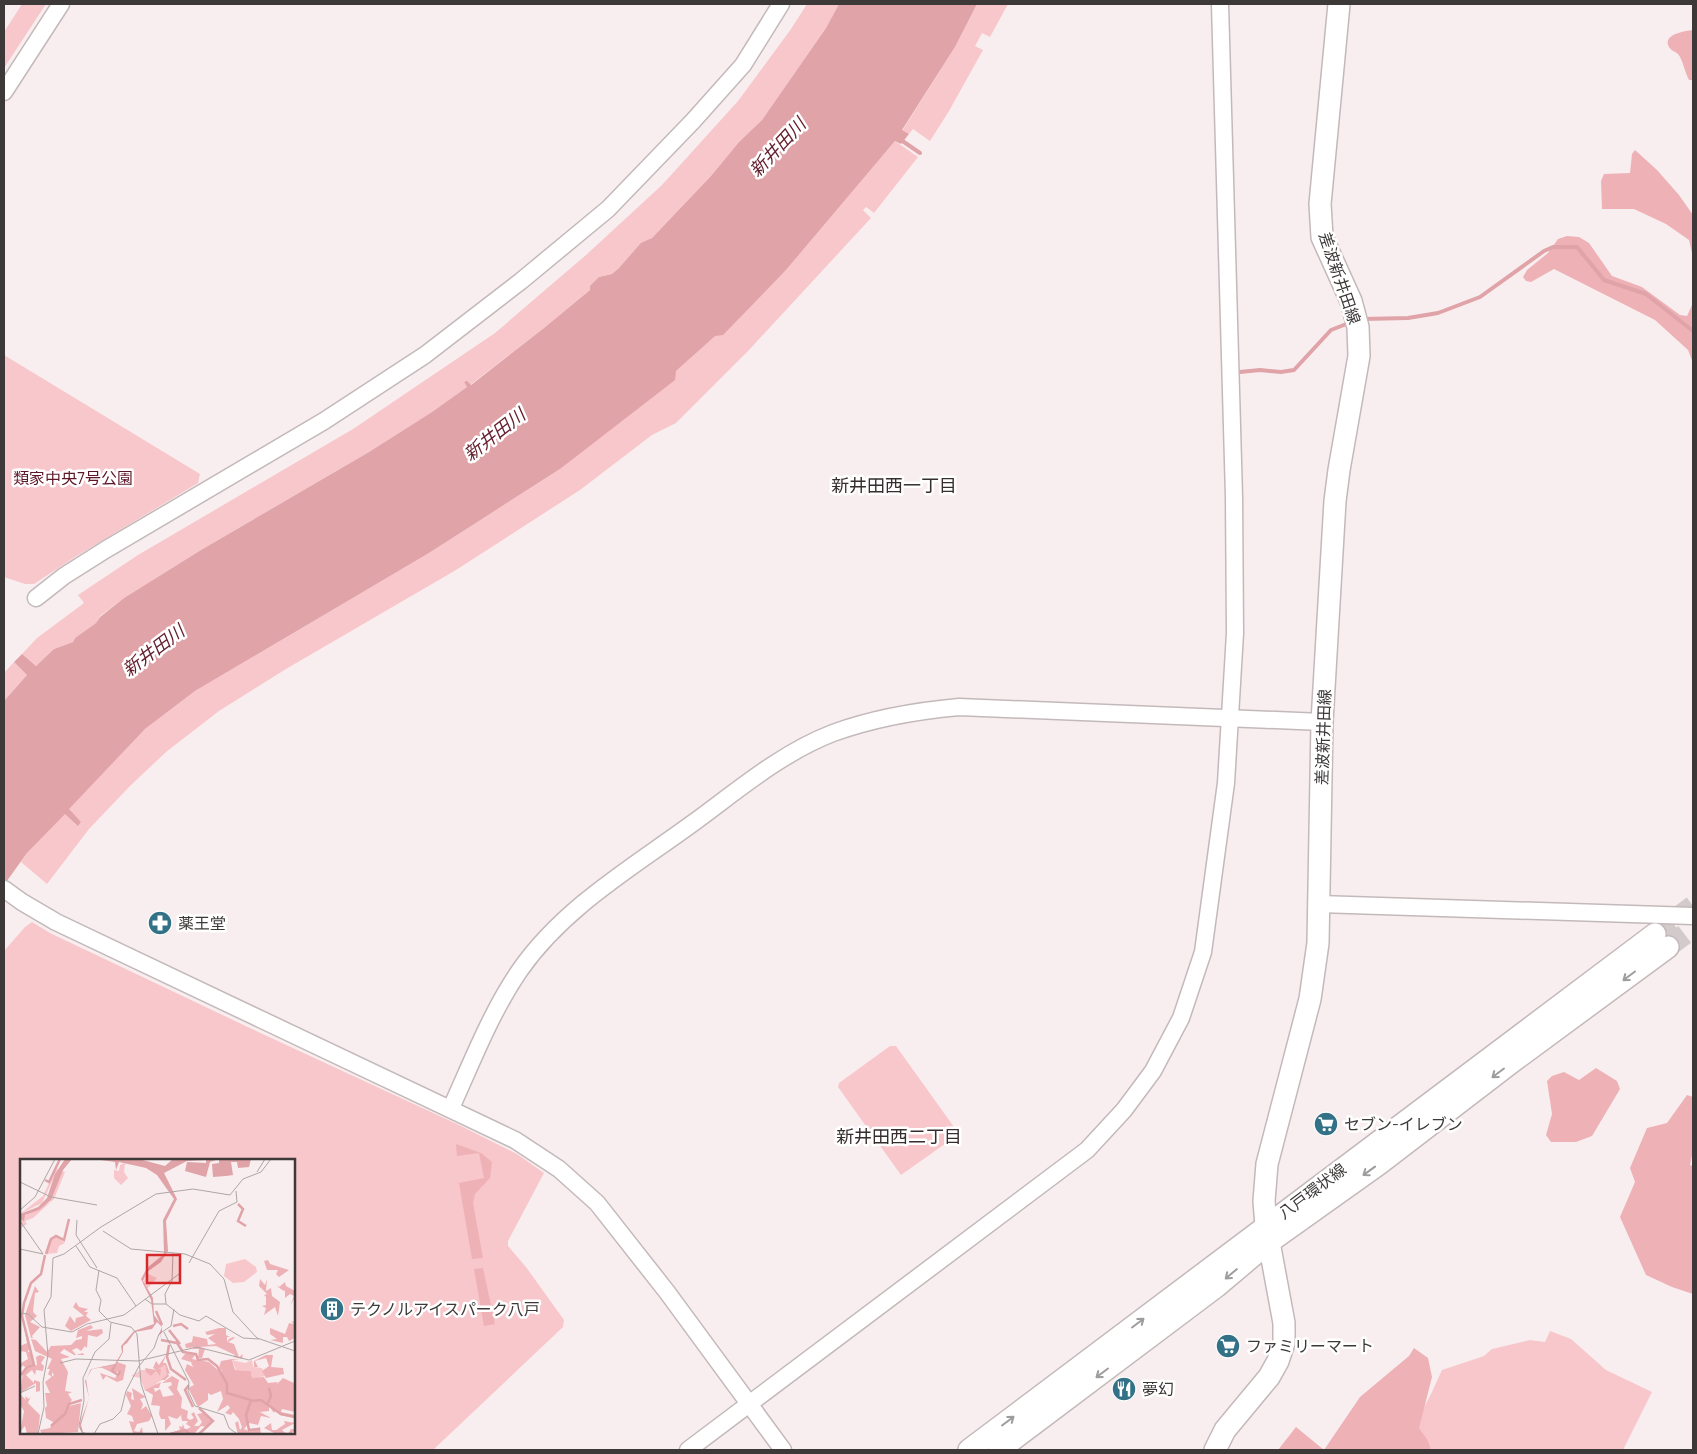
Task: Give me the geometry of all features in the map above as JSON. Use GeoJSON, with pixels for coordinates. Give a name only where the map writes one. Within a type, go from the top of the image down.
{"type":"FeatureCollection","features":[{"type":"Feature","properties":{"kind":"main road","name":"差波新井田線"},"geometry":{"type":"LineString","coordinates":[[1215,1450],[1225,1430],[1269,1377],[1278,1361],[1284,1343],[1284,1323],[1267,1234],[1264,1200],[1267,1164],[1310,999],[1318,943],[1322,722],[1336,502],[1339,470],[1359,356],[1358,327],[1351,300],[1322,237],[1320,204],[1339,4]]}},
{"type":"Feature","properties":{"kind":"main road","name":"八戸環状線"},"geometry":{"type":"LineString","coordinates":[[969,1450],[1267,1234],[1379,1164],[1512,1062],[1661,940],[1354,1160],[1267,1234],[1217,1286],[999,1450]]}},
{"type":"Feature","properties":{"kind":"street"},"geometry":{"type":"LineString","coordinates":[[4,92],[61,4]]}},
{"type":"Feature","properties":{"kind":"street"},"geometry":{"type":"LineString","coordinates":[[36,598],[64,576],[105,550],[340,411],[425,355],[521,281],[608,208],[693,121],[743,65],[780,4]]}},
{"type":"Feature","properties":{"kind":"street"},"geometry":{"type":"LineString","coordinates":[[688,1450],[1087,1150],[1124,1110],[1153,1071],[1181,1018],[1203,952],[1226,784],[1235,633],[1234,497],[1220,4]]}},
{"type":"Feature","properties":{"kind":"street"},"geometry":{"type":"LineString","coordinates":[[451,1108],[504,996],[521,969],[554,930],[587,899],[791,754],[832,734],[877,719],[912,712],[958,707],[1322,722]]}},
{"type":"Feature","properties":{"kind":"street"},"geometry":{"type":"LineString","coordinates":[[4,889],[56,922],[113,950],[451,1108],[515,1140],[559,1169],[597,1203],[667,1292],[783,1450]]}},
{"type":"Feature","properties":{"kind":"street"},"geometry":{"type":"LineString","coordinates":[[1319,904],[1693,916]]}},
{"type":"Feature","properties":{"kind":"green space"},"geometry":{"type":"Polygon","coordinates":[[[22,4],[46,4],[4,68],[4,32],[22,4]]]}},
{"type":"Feature","properties":{"kind":"green space"},"geometry":{"type":"Polygon","coordinates":[[[807,4],[839,4],[826,28],[762,120],[739,142],[711,176],[652,238],[641,244],[612,274],[599,277],[591,289],[544,328],[470,385],[464,382],[467,387],[432,412],[369,452],[201,550],[124,598],[100,616],[96,623],[75,638],[73,642],[54,649],[36,666],[22,654],[37,638],[84,603],[78,595],[138,555],[353,429],[495,333],[586,255],[662,185],[738,101],[807,4]]]}},
{"type":"Feature","properties":{"kind":"green space"},"geometry":{"type":"Polygon","coordinates":[[[977,4],[1008,4],[990,37],[982,33],[975,46],[983,50],[930,141],[913,129],[909,134],[902,131],[955,47],[977,4]]]}},
{"type":"Feature","properties":{"kind":"green space"},"geometry":{"type":"Polygon","coordinates":[[[895,141],[918,157],[874,213],[866,207],[863,210],[871,218],[749,350],[676,423],[652,435],[580,490],[456,570],[286,669],[219,711],[166,752],[129,787],[89,829],[47,884],[21,862],[27,853],[65,813],[78,825],[81,822],[68,809],[145,729],[195,691],[429,553],[560,469],[676,371],[786,270],[895,141]]]}},
{"type":"Feature","properties":{"kind":"green space","name":"類家中央7号公園"},"geometry":{"type":"Polygon","coordinates":[[[4,355],[200,474],[198,483],[34,584],[25,584],[4,577],[4,355]]]}},
{"type":"Feature","properties":{"kind":"green space"},"geometry":{"type":"Polygon","coordinates":[[[14,662],[27,675],[4,701],[4,673],[14,662]]]}},
{"type":"Feature","properties":{"kind":"green space"},"geometry":{"type":"Polygon","coordinates":[[[32,922],[50,933],[517,1154],[544,1173],[508,1241],[508,1246],[526,1267],[564,1320],[563,1327],[433,1450],[4,1450],[4,951],[25,927],[32,922]]]}},
{"type":"Feature","properties":{"kind":"green space"},"geometry":{"type":"Polygon","coordinates":[[[890,1046],[896,1046],[959,1134],[901,1175],[838,1087],[839,1083],[890,1046]]]}},
{"type":"Feature","properties":{"kind":"green space"},"geometry":{"type":"Polygon","coordinates":[[[1550,1331],[1571,1339],[1606,1370],[1652,1392],[1623,1450],[1418,1450],[1413,1428],[1442,1370],[1484,1356],[1492,1349],[1530,1340],[1545,1342],[1550,1331]]]}},
{"type":"Feature","properties":{"kind":"shaded area"},"geometry":{"type":"Polygon","coordinates":[[[1693,30],[1693,80],[1689,80],[1680,57],[1670,48],[1668,43],[1671,36],[1693,30]]]}},
{"type":"Feature","properties":{"kind":"shaded area"},"geometry":{"type":"Polygon","coordinates":[[[1635,150],[1657,170],[1679,195],[1693,215],[1693,257],[1689,240],[1666,224],[1634,209],[1602,209],[1601,181],[1604,174],[1630,173],[1632,154],[1635,150]]]}},
{"type":"Feature","properties":{"kind":"shaded area"},"geometry":{"type":"Polygon","coordinates":[[[1567,236],[1579,237],[1589,243],[1612,276],[1642,287],[1680,315],[1687,316],[1693,303],[1693,363],[1688,350],[1655,320],[1554,269],[1531,282],[1526,281],[1523,277],[1527,270],[1548,253],[1558,239],[1567,236]]]}},
{"type":"Feature","properties":{"kind":"shaded area"},"geometry":{"type":"Polygon","coordinates":[[[1596,1068],[1617,1081],[1620,1089],[1592,1136],[1576,1142],[1551,1142],[1546,1135],[1552,1114],[1547,1081],[1552,1076],[1564,1072],[1579,1080],[1596,1068]]]}},
{"type":"Feature","properties":{"kind":"shaded area"},"geometry":{"type":"Polygon","coordinates":[[[1687,1095],[1693,1097],[1693,1151],[1690,1165],[1693,1166],[1693,1294],[1646,1275],[1620,1217],[1635,1182],[1630,1168],[1647,1128],[1667,1123],[1687,1095]]]}},
{"type":"Feature","properties":{"kind":"shaded area"},"geometry":{"type":"Polygon","coordinates":[[[456,1144],[481,1153],[492,1162],[490,1178],[475,1194],[473,1203],[483,1258],[472,1259],[459,1183],[484,1178],[479,1153],[457,1156],[456,1144]]]}},
{"type":"Feature","properties":{"kind":"shaded area"},"geometry":{"type":"Polygon","coordinates":[[[483,1268],[495,1324],[484,1326],[474,1269],[483,1268]]]}},
{"type":"Feature","properties":{"kind":"shaded area"},"geometry":{"type":"Polygon","coordinates":[[[1414,1348],[1428,1358],[1432,1377],[1419,1428],[1428,1441],[1431,1450],[1324,1450],[1360,1397],[1409,1356],[1414,1348]]]}},
{"type":"Feature","properties":{"kind":"shaded area"},"geometry":{"type":"Polygon","coordinates":[[[1296,1427],[1324,1450],[1278,1450],[1296,1427]]]}},
{"type":"Feature","properties":{"kind":"water","name":"新井田川"},"geometry":{"type":"Polygon","coordinates":[[[839,4],[977,4],[955,47],[902,130],[909,134],[901,144],[895,141],[786,270],[723,335],[715,336],[676,371],[675,380],[560,469],[429,553],[195,691],[145,729],[69,809],[81,822],[78,826],[65,814],[27,853],[4,885],[4,701],[27,675],[14,662],[22,654],[36,666],[54,649],[73,642],[75,638],[96,623],[100,617],[124,598],[201,550],[369,452],[432,412],[467,387],[464,382],[467,381],[471,385],[544,328],[590,290],[590,286],[599,277],[612,274],[641,243],[652,238],[711,176],[739,142],[762,120],[826,28],[839,4]]]}},
{"type":"Feature","properties":{"kind":"waterway"},"geometry":{"type":"LineString","coordinates":[[901,140],[920,153]]}},
{"type":"Feature","properties":{"kind":"waterway"},"geometry":{"type":"LineString","coordinates":[[1363,319],[1408,318],[1438,313],[1480,297],[1544,251],[1553,247],[1577,247],[1604,280],[1646,294],[1693,331]]}},
{"type":"Feature","properties":{"kind":"waterway"},"geometry":{"type":"LineString","coordinates":[[1240,372],[1260,370],[1281,372],[1294,370],[1331,330],[1349,323]]}},
{"type":"Feature","properties":{"kind":"tunnel"},"geometry":{"type":"LineString","coordinates":[[1655,934],[1693,906]]}},
{"type":"Feature","properties":{"kind":"tunnel"},"geometry":{"type":"LineString","coordinates":[[1668,947],[1693,928]]}},
{"type":"Feature","properties":{"kind":"place","name":"薬王堂"},"geometry":{"type":"Point","coordinates":[160,923]}},
{"type":"Feature","properties":{"kind":"place","name":"セブン-イレブン"},"geometry":{"type":"Point","coordinates":[1326,1124]}},
{"type":"Feature","properties":{"kind":"place","name":"テクノルアイスパーク八戸"},"geometry":{"type":"Point","coordinates":[332,1309]}},
{"type":"Feature","properties":{"kind":"place","name":"ファミリーマート"},"geometry":{"type":"Point","coordinates":[1228,1346]}},
{"type":"Feature","properties":{"kind":"place","name":"夢幻"},"geometry":{"type":"Point","coordinates":[1124,1389]}},
{"type":"Feature","properties":{"kind":"district","name":"新井田西一丁目"},"geometry":{"type":"Point","coordinates":[894,485]}},
{"type":"Feature","properties":{"kind":"district","name":"新井田西二丁目"},"geometry":{"type":"Point","coordinates":[899,1136]}}]}
